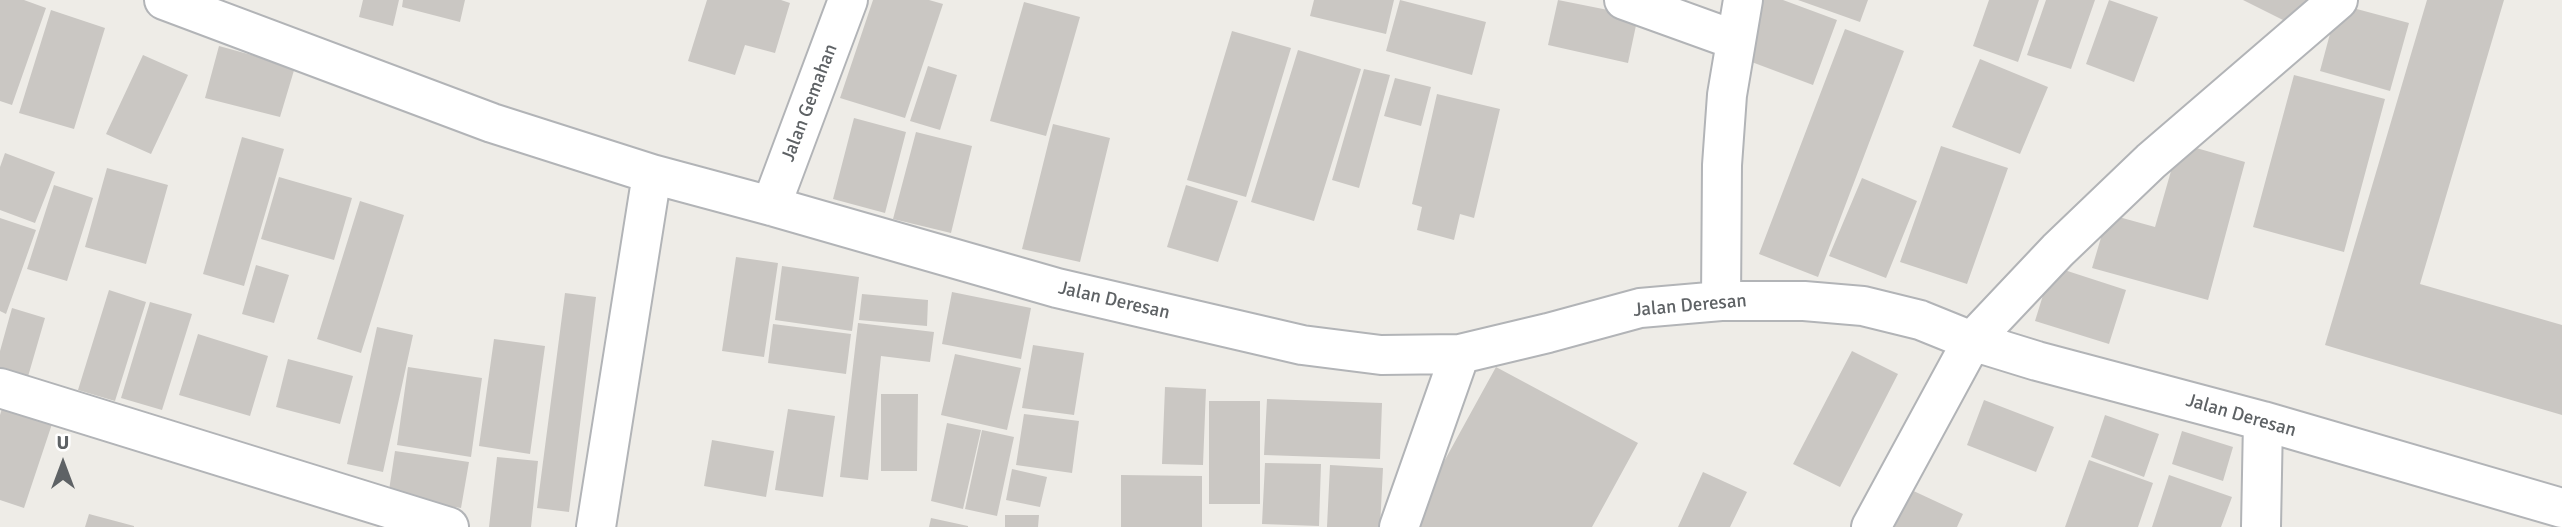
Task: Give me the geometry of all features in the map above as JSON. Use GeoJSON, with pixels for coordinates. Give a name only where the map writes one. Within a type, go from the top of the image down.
{"type":"FeatureCollection","features":[{"type":"Feature","properties":{"kind":"street","name":"Jalan Deresan"},"geometry":{"type":"LineString","coordinates":[[164,0],[492,123],[652,174],[1056,288],[1302,345],[1381,355],[1460,354],[1640,308],[1721,301],[1804,301],[1864,306],[1920,320],[1972,341],[2263,421],[2562,508]]}},
{"type":"Feature","properties":{"kind":"street","name":"Jalan Gemahan"},"geometry":{"type":"LineString","coordinates":[[771,206],[848,0]]}},
{"type":"Feature","properties":{"kind":"street"},"geometry":{"type":"LineString","coordinates":[[1624,0],[1735,40]]}},
{"type":"Feature","properties":{"kind":"street"},"geometry":{"type":"LineString","coordinates":[[1721,301],[1722,164],[1727,95],[1743,0]]}},
{"type":"Feature","properties":{"kind":"street"},"geometry":{"type":"LineString","coordinates":[[1871,527],[1972,341],[2058,250],[2151,161],[2338,0]]}},
{"type":"Feature","properties":{"kind":"street"},"geometry":{"type":"LineString","coordinates":[[596,527],[652,174]]}},
{"type":"Feature","properties":{"kind":"street"},"geometry":{"type":"LineString","coordinates":[[1399,527],[1460,354]]}},
{"type":"Feature","properties":{"kind":"street"},"geometry":{"type":"LineString","coordinates":[[0,388],[449,527]]}},
{"type":"Feature","properties":{"kind":"street"},"geometry":{"type":"LineString","coordinates":[[2261,527],[2263,421]]}},
{"type":"Feature","properties":{"kind":"building"},"geometry":{"type":"Polygon","coordinates":[[[0,0],[24,0],[46,8],[12,105],[0,101],[0,0]]]}},
{"type":"Feature","properties":{"kind":"building"},"geometry":{"type":"Polygon","coordinates":[[[363,0],[399,0],[393,26],[359,17],[363,0]]]}},
{"type":"Feature","properties":{"kind":"building"},"geometry":{"type":"Polygon","coordinates":[[[403,0],[465,0],[460,22],[402,7],[403,0]]]}},
{"type":"Feature","properties":{"kind":"building"},"geometry":{"type":"Polygon","coordinates":[[[707,0],[781,0],[790,3],[775,53],[745,45],[735,75],[688,61],[707,0]]]}},
{"type":"Feature","properties":{"kind":"building"},"geometry":{"type":"Polygon","coordinates":[[[873,0],[929,0],[943,4],[905,118],[840,98],[873,0]]]}},
{"type":"Feature","properties":{"kind":"building"},"geometry":{"type":"Polygon","coordinates":[[[1314,0],[1394,0],[1386,34],[1310,16],[1314,0]]]}},
{"type":"Feature","properties":{"kind":"building"},"geometry":{"type":"Polygon","coordinates":[[[1400,0],[1486,22],[1472,75],[1386,51],[1400,0]]]}},
{"type":"Feature","properties":{"kind":"building"},"geometry":{"type":"Polygon","coordinates":[[[1558,0],[1638,16],[1628,63],[1548,45],[1558,0]]]}},
{"type":"Feature","properties":{"kind":"building"},"geometry":{"type":"Polygon","coordinates":[[[1763,0],[1783,0],[1837,20],[1813,85],[1741,58],[1763,0]]]}},
{"type":"Feature","properties":{"kind":"building"},"geometry":{"type":"Polygon","coordinates":[[[1798,0],[1868,0],[1860,22],[1798,0]]]}},
{"type":"Feature","properties":{"kind":"building"},"geometry":{"type":"Polygon","coordinates":[[[1989,0],[2039,0],[2018,62],[1973,46],[1989,0]]]}},
{"type":"Feature","properties":{"kind":"building"},"geometry":{"type":"Polygon","coordinates":[[[2046,0],[2095,0],[2071,69],[2027,55],[2046,0]]]}},
{"type":"Feature","properties":{"kind":"building"},"geometry":{"type":"Polygon","coordinates":[[[2109,0],[2158,17],[2134,82],[2086,64],[2109,0]]]}},
{"type":"Feature","properties":{"kind":"building"},"geometry":{"type":"Polygon","coordinates":[[[2243,0],[2314,0],[2299,28],[2243,0]]]}},
{"type":"Feature","properties":{"kind":"building"},"geometry":{"type":"Polygon","coordinates":[[[2427,0],[2504,0],[2420,284],[2562,325],[2562,415],[2325,345],[2427,0]]]}},
{"type":"Feature","properties":{"kind":"building"},"geometry":{"type":"Polygon","coordinates":[[[1024,2],[1080,17],[1046,136],[990,121],[1024,2]]]}},
{"type":"Feature","properties":{"kind":"building"},"geometry":{"type":"Polygon","coordinates":[[[2338,4],[2409,23],[2390,91],[2320,71],[2338,4]]]}},
{"type":"Feature","properties":{"kind":"building"},"geometry":{"type":"Polygon","coordinates":[[[51,10],[105,28],[74,129],[19,113],[51,10]]]}},
{"type":"Feature","properties":{"kind":"building"},"geometry":{"type":"Polygon","coordinates":[[[1845,29],[1904,51],[1818,277],[1759,254],[1845,29]]]}},
{"type":"Feature","properties":{"kind":"building"},"geometry":{"type":"Polygon","coordinates":[[[1232,31],[1291,48],[1246,197],[1187,180],[1232,31]]]}},
{"type":"Feature","properties":{"kind":"building"},"geometry":{"type":"Polygon","coordinates":[[[219,46],[295,67],[280,117],[205,98],[219,46]]]}},
{"type":"Feature","properties":{"kind":"building"},"geometry":{"type":"Polygon","coordinates":[[[1298,50],[1361,69],[1314,221],[1251,202],[1298,50]]]}},
{"type":"Feature","properties":{"kind":"building"},"geometry":{"type":"Polygon","coordinates":[[[143,55],[188,75],[151,154],[106,134],[143,55]]]}},
{"type":"Feature","properties":{"kind":"building"},"geometry":{"type":"Polygon","coordinates":[[[1980,59],[2048,87],[2020,154],[1952,127],[1980,59]]]}},
{"type":"Feature","properties":{"kind":"building"},"geometry":{"type":"Polygon","coordinates":[[[928,66],[957,75],[940,130],[910,121],[928,66]]]}},
{"type":"Feature","properties":{"kind":"building"},"geometry":{"type":"Polygon","coordinates":[[[1364,69],[1390,75],[1359,188],[1332,180],[1364,69]]]}},
{"type":"Feature","properties":{"kind":"building"},"geometry":{"type":"Polygon","coordinates":[[[2294,75],[2385,99],[2344,252],[2253,227],[2294,75]]]}},
{"type":"Feature","properties":{"kind":"building"},"geometry":{"type":"Polygon","coordinates":[[[1395,78],[1431,87],[1421,126],[1384,116],[1395,78]]]}},
{"type":"Feature","properties":{"kind":"building"},"geometry":{"type":"Polygon","coordinates":[[[1437,94],[1500,109],[1474,218],[1460,214],[1454,240],[1417,230],[1422,207],[1412,204],[1437,94]]]}},
{"type":"Feature","properties":{"kind":"building"},"geometry":{"type":"Polygon","coordinates":[[[854,118],[906,132],[885,213],[833,199],[854,118]]]}},
{"type":"Feature","properties":{"kind":"building"},"geometry":{"type":"Polygon","coordinates":[[[1053,124],[1110,138],[1080,262],[1022,249],[1053,124]]]}},
{"type":"Feature","properties":{"kind":"building"},"geometry":{"type":"Polygon","coordinates":[[[916,132],[972,146],[951,233],[893,219],[916,132]]]}},
{"type":"Feature","properties":{"kind":"building"},"geometry":{"type":"Polygon","coordinates":[[[242,137],[284,149],[244,286],[203,274],[242,137]]]}},
{"type":"Feature","properties":{"kind":"building"},"geometry":{"type":"Polygon","coordinates":[[[2179,143],[2245,162],[2208,300],[2092,268],[2108,214],[2155,227],[2179,143]]]}},
{"type":"Feature","properties":{"kind":"building"},"geometry":{"type":"Polygon","coordinates":[[[1941,146],[2008,168],[1967,284],[1900,262],[1941,146]]]}},
{"type":"Feature","properties":{"kind":"building"},"geometry":{"type":"Polygon","coordinates":[[[5,153],[55,172],[35,223],[0,210],[0,167],[5,153]]]}},
{"type":"Feature","properties":{"kind":"building"},"geometry":{"type":"Polygon","coordinates":[[[107,168],[168,185],[146,264],[85,247],[107,168]]]}},
{"type":"Feature","properties":{"kind":"building"},"geometry":{"type":"Polygon","coordinates":[[[279,177],[352,198],[334,260],[261,239],[279,177]]]}},
{"type":"Feature","properties":{"kind":"building"},"geometry":{"type":"Polygon","coordinates":[[[1862,178],[1917,201],[1886,278],[1829,256],[1862,178]]]}},
{"type":"Feature","properties":{"kind":"building"},"geometry":{"type":"Polygon","coordinates":[[[54,185],[93,198],[67,281],[27,269],[54,185]]]}},
{"type":"Feature","properties":{"kind":"building"},"geometry":{"type":"Polygon","coordinates":[[[1186,185],[1238,201],[1218,262],[1167,247],[1186,185]]]}},
{"type":"Feature","properties":{"kind":"building"},"geometry":{"type":"Polygon","coordinates":[[[360,201],[404,215],[361,353],[317,339],[360,201]]]}},
{"type":"Feature","properties":{"kind":"building"},"geometry":{"type":"Polygon","coordinates":[[[0,218],[36,230],[6,314],[0,311],[0,218]]]}},
{"type":"Feature","properties":{"kind":"building"},"geometry":{"type":"Polygon","coordinates":[[[736,257],[778,263],[764,357],[722,351],[736,257]]]}},
{"type":"Feature","properties":{"kind":"building"},"geometry":{"type":"Polygon","coordinates":[[[256,265],[289,275],[274,323],[242,314],[256,265]]]}},
{"type":"Feature","properties":{"kind":"building"},"geometry":{"type":"Polygon","coordinates":[[[782,266],[859,277],[852,331],[775,320],[782,266]]]}},
{"type":"Feature","properties":{"kind":"building"},"geometry":{"type":"Polygon","coordinates":[[[2052,266],[2126,290],[2109,344],[2035,321],[2052,266]]]}},
{"type":"Feature","properties":{"kind":"building"},"geometry":{"type":"Polygon","coordinates":[[[109,290],[146,302],[115,401],[78,390],[109,290]]]}},
{"type":"Feature","properties":{"kind":"building"},"geometry":{"type":"Polygon","coordinates":[[[952,292],[1031,308],[1021,359],[942,344],[952,292]]]}},
{"type":"Feature","properties":{"kind":"building"},"geometry":{"type":"Polygon","coordinates":[[[565,293],[596,297],[569,512],[537,508],[565,293]]]}},
{"type":"Feature","properties":{"kind":"building"},"geometry":{"type":"Polygon","coordinates":[[[862,294],[928,300],[927,326],[859,320],[862,294]]]}},
{"type":"Feature","properties":{"kind":"building"},"geometry":{"type":"Polygon","coordinates":[[[150,302],[192,314],[162,410],[121,398],[150,302]]]}},
{"type":"Feature","properties":{"kind":"building"},"geometry":{"type":"Polygon","coordinates":[[[12,308],[45,318],[27,380],[0,373],[0,351],[12,308]]]}},
{"type":"Feature","properties":{"kind":"building"},"geometry":{"type":"Polygon","coordinates":[[[858,323],[934,332],[930,362],[881,356],[868,480],[840,477],[858,323]]]}},
{"type":"Feature","properties":{"kind":"building"},"geometry":{"type":"Polygon","coordinates":[[[773,324],[851,334],[846,374],[768,363],[773,324]]]}},
{"type":"Feature","properties":{"kind":"building"},"geometry":{"type":"Polygon","coordinates":[[[377,327],[413,335],[383,472],[347,464],[377,327]]]}},
{"type":"Feature","properties":{"kind":"building"},"geometry":{"type":"Polygon","coordinates":[[[198,334],[268,356],[250,416],[179,395],[198,334]]]}},
{"type":"Feature","properties":{"kind":"building"},"geometry":{"type":"Polygon","coordinates":[[[494,339],[545,346],[530,454],[479,446],[494,339]]]}},
{"type":"Feature","properties":{"kind":"building"},"geometry":{"type":"Polygon","coordinates":[[[1033,345],[1084,353],[1074,415],[1022,408],[1033,345]]]}},
{"type":"Feature","properties":{"kind":"building"},"geometry":{"type":"Polygon","coordinates":[[[1852,351],[1898,374],[1840,487],[1793,464],[1852,351]]]}},
{"type":"Feature","properties":{"kind":"building"},"geometry":{"type":"Polygon","coordinates":[[[955,354],[1021,368],[1007,430],[941,415],[955,354]]]}},
{"type":"Feature","properties":{"kind":"building"},"geometry":{"type":"Polygon","coordinates":[[[288,359],[353,376],[340,424],[276,407],[288,359]]]}},
{"type":"Feature","properties":{"kind":"building"},"geometry":{"type":"Polygon","coordinates":[[[408,367],[482,378],[471,457],[397,445],[408,367]]]}},
{"type":"Feature","properties":{"kind":"building"},"geometry":{"type":"Polygon","coordinates":[[[1496,367],[1638,443],[1592,527],[1408,527],[1496,367]]]}},
{"type":"Feature","properties":{"kind":"building"},"geometry":{"type":"Polygon","coordinates":[[[1165,387],[1206,389],[1203,465],[1162,464],[1165,387]]]}},
{"type":"Feature","properties":{"kind":"building"},"geometry":{"type":"Polygon","coordinates":[[[881,394],[918,394],[917,471],[881,471],[881,394]]]}},
{"type":"Feature","properties":{"kind":"building"},"geometry":{"type":"Polygon","coordinates":[[[1267,399],[1382,403],[1380,459],[1264,455],[1267,399]]]}},
{"type":"Feature","properties":{"kind":"building"},"geometry":{"type":"Polygon","coordinates":[[[1984,400],[2054,427],[2036,472],[1967,445],[1984,400]]]}},
{"type":"Feature","properties":{"kind":"building"},"geometry":{"type":"Polygon","coordinates":[[[1209,401],[1260,401],[1260,504],[1209,504],[1209,401]]]}},
{"type":"Feature","properties":{"kind":"building"},"geometry":{"type":"Polygon","coordinates":[[[4,402],[54,418],[24,508],[0,500],[0,415],[4,402]]]}},
{"type":"Feature","properties":{"kind":"building"},"geometry":{"type":"Polygon","coordinates":[[[788,409],[835,416],[823,497],[775,490],[788,409]]]}},
{"type":"Feature","properties":{"kind":"building"},"geometry":{"type":"Polygon","coordinates":[[[1024,414],[1079,421],[1072,473],[1016,465],[1024,414]]]}},
{"type":"Feature","properties":{"kind":"building"},"geometry":{"type":"Polygon","coordinates":[[[2105,415],[2159,434],[2144,477],[2091,457],[2105,415]]]}},
{"type":"Feature","properties":{"kind":"building"},"geometry":{"type":"Polygon","coordinates":[[[947,423],[981,430],[963,509],[931,501],[947,423]]]}},
{"type":"Feature","properties":{"kind":"building"},"geometry":{"type":"Polygon","coordinates":[[[982,430],[1014,437],[997,516],[965,509],[982,430]]]}},
{"type":"Feature","properties":{"kind":"building"},"geometry":{"type":"Polygon","coordinates":[[[2182,431],[2233,447],[2223,481],[2172,464],[2182,431]]]}},
{"type":"Feature","properties":{"kind":"building"},"geometry":{"type":"Polygon","coordinates":[[[712,440],[774,451],[766,497],[704,486],[712,440]]]}},
{"type":"Feature","properties":{"kind":"building"},"geometry":{"type":"Polygon","coordinates":[[[395,451],[469,462],[461,508],[388,497],[395,451]]]}},
{"type":"Feature","properties":{"kind":"building"},"geometry":{"type":"Polygon","coordinates":[[[497,457],[538,461],[531,527],[489,527],[497,457]]]}},
{"type":"Feature","properties":{"kind":"building"},"geometry":{"type":"Polygon","coordinates":[[[2089,460],[2153,483],[2138,527],[2065,527],[2089,460]]]}},
{"type":"Feature","properties":{"kind":"building"},"geometry":{"type":"Polygon","coordinates":[[[1265,463],[1321,464],[1319,526],[1262,524],[1265,463]]]}},
{"type":"Feature","properties":{"kind":"building"},"geometry":{"type":"Polygon","coordinates":[[[1330,465],[1383,468],[1380,527],[1327,527],[1330,465]]]}},
{"type":"Feature","properties":{"kind":"building"},"geometry":{"type":"Polygon","coordinates":[[[1012,469],[1047,477],[1040,507],[1006,500],[1012,469]]]}},
{"type":"Feature","properties":{"kind":"building"},"geometry":{"type":"Polygon","coordinates":[[[1703,472],[1747,492],[1730,527],[1678,527],[1703,472]]]}},
{"type":"Feature","properties":{"kind":"building"},"geometry":{"type":"Polygon","coordinates":[[[1121,475],[1202,476],[1202,527],[1121,527],[1121,475]]]}},
{"type":"Feature","properties":{"kind":"building"},"geometry":{"type":"Polygon","coordinates":[[[2169,475],[2232,497],[2221,527],[2152,527],[2169,475]]]}},
{"type":"Feature","properties":{"kind":"building"},"geometry":{"type":"Polygon","coordinates":[[[1905,487],[1963,514],[1957,527],[1886,527],[1905,487]]]}},
{"type":"Feature","properties":{"kind":"building"},"geometry":{"type":"Polygon","coordinates":[[[89,514],[134,526],[134,527],[85,527],[89,514]]]}},
{"type":"Feature","properties":{"kind":"building"},"geometry":{"type":"Polygon","coordinates":[[[1005,515],[1039,515],[1038,527],[1005,527],[1005,515]]]}},
{"type":"Feature","properties":{"kind":"building"},"geometry":{"type":"Polygon","coordinates":[[[931,518],[968,526],[968,527],[929,527],[931,518]]]}}]}
